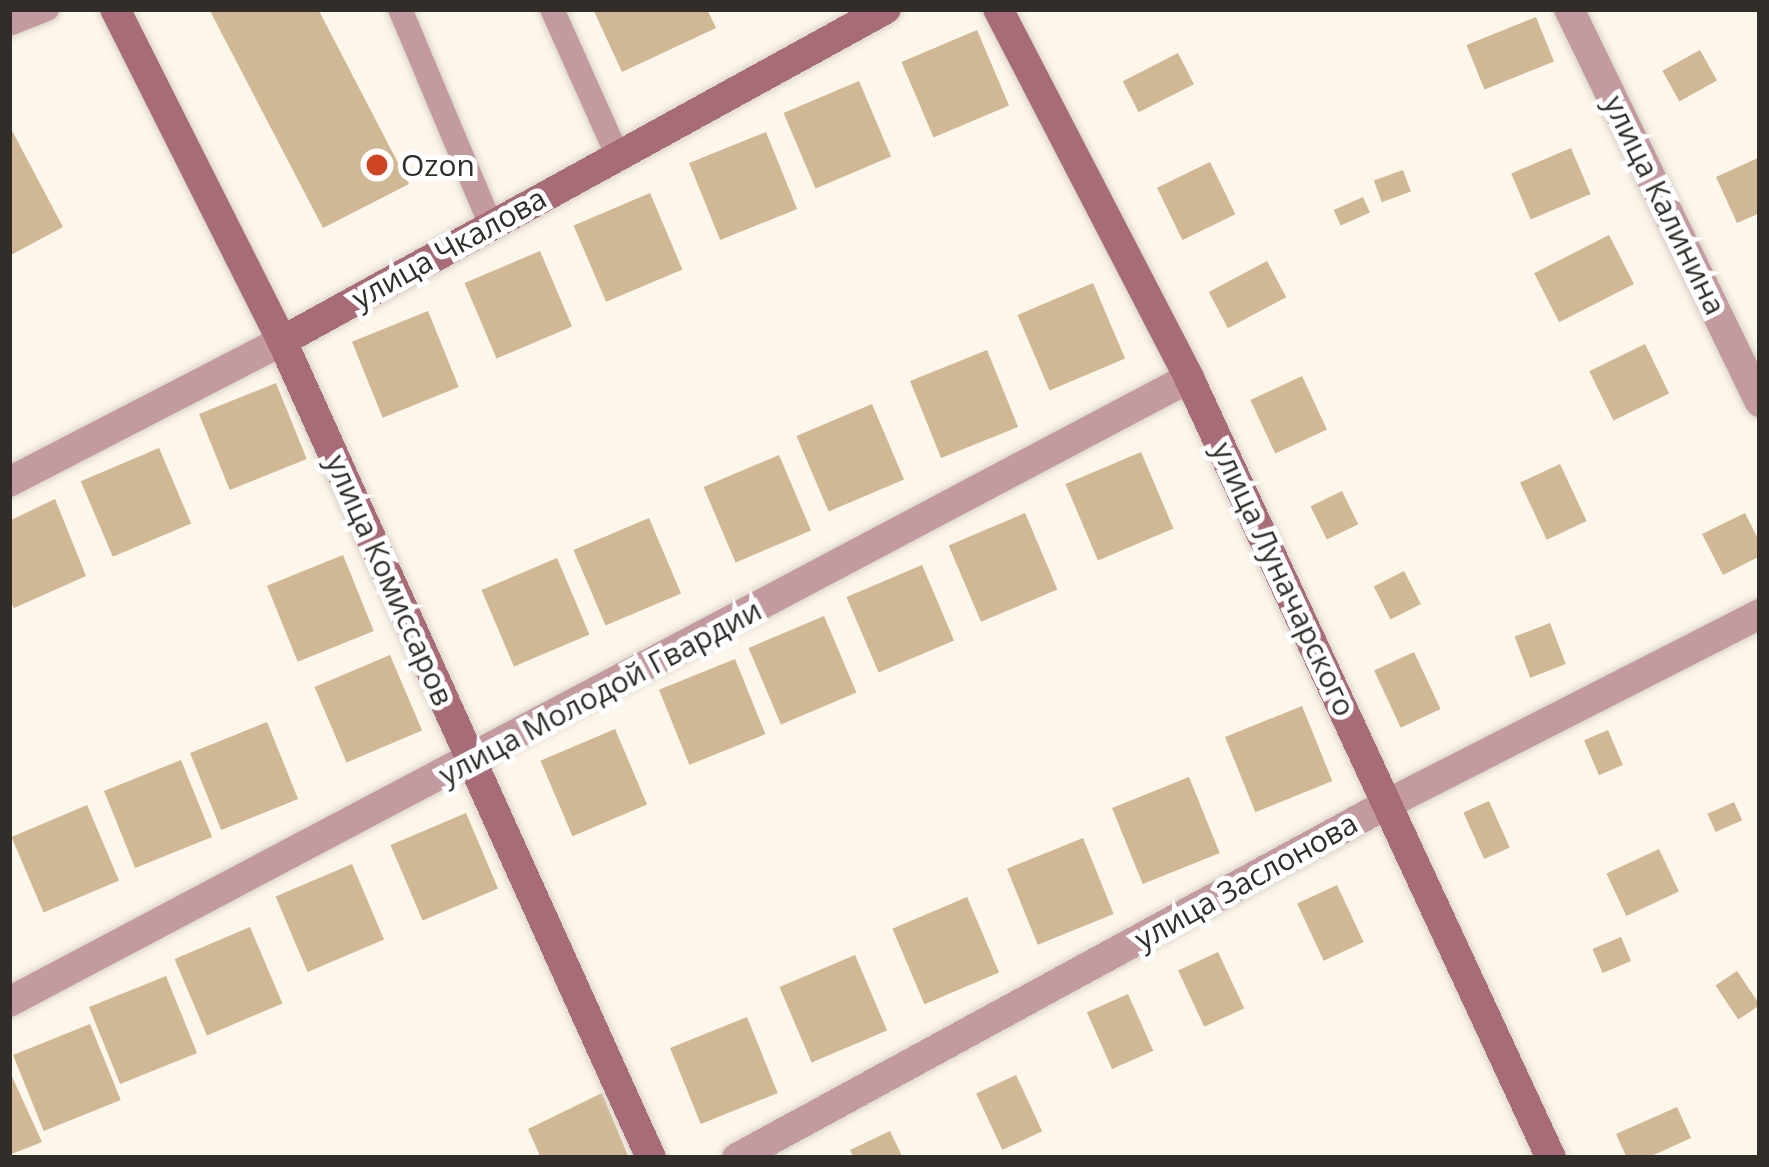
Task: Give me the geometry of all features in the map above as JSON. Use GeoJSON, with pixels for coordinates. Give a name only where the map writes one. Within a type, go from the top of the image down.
{"type":"FeatureCollection","features":[{"type":"Feature","properties":{"kind":"main road","name":"улица Комиссаров"},"geometry":{"type":"LineString","coordinates":[[116,9],[282,341],[652,1158]]}},
{"type":"Feature","properties":{"kind":"main road","name":"улица Чкалова"},"geometry":{"type":"LineString","coordinates":[[282,341],[886,9]]}},
{"type":"Feature","properties":{"kind":"main road","name":"улица Луначарского"},"geometry":{"type":"LineString","coordinates":[[998,9],[1189,378],[1551,1158]]}},
{"type":"Feature","properties":{"kind":"street","name":"улица Калинина"},"geometry":{"type":"LineString","coordinates":[[1569,9],[1760,402]]}},
{"type":"Feature","properties":{"kind":"street","name":"улица Чкалова"},"geometry":{"type":"LineString","coordinates":[[9,482],[282,341]]}},
{"type":"Feature","properties":{"kind":"street","name":"улица Молодой Гвардии"},"geometry":{"type":"LineString","coordinates":[[9,1002],[1189,378]]}},
{"type":"Feature","properties":{"kind":"street","name":"улица Заслонова"},"geometry":{"type":"LineString","coordinates":[[737,1158],[1389,803],[1760,614]]}},
{"type":"Feature","properties":{"kind":"lane"},"geometry":{"type":"LineString","coordinates":[[9,24],[47,9]]}},
{"type":"Feature","properties":{"kind":"lane"},"geometry":{"type":"LineString","coordinates":[[400,9],[490,226]]}},
{"type":"Feature","properties":{"kind":"lane"},"geometry":{"type":"LineString","coordinates":[[552,9],[617,154]]}},
{"type":"Feature","properties":{"kind":"building"},"geometry":{"type":"Polygon","coordinates":[[[209,9],[318,9],[409,184],[323,228],[209,9]]]}},
{"type":"Feature","properties":{"kind":"building"},"geometry":{"type":"Polygon","coordinates":[[[593,9],[707,9],[716,28],[622,72],[593,9]]]}},
{"type":"Feature","properties":{"kind":"building"},"geometry":{"type":"Polygon","coordinates":[[[1536,17],[1554,62],[1484,90],[1466,45],[1536,17]]]}},
{"type":"Feature","properties":{"kind":"building"},"geometry":{"type":"Polygon","coordinates":[[[977,30],[1009,105],[934,138],[902,62],[977,30]]]}},
{"type":"Feature","properties":{"kind":"building"},"geometry":{"type":"Polygon","coordinates":[[[1700,50],[1717,81],[1679,101],[1662,71],[1700,50]]]}},
{"type":"Feature","properties":{"kind":"building"},"geometry":{"type":"Polygon","coordinates":[[[1178,53],[1194,84],[1139,112],[1123,81],[1178,53]]]}},
{"type":"Feature","properties":{"kind":"building"},"geometry":{"type":"Polygon","coordinates":[[[859,81],[891,156],[816,189],[784,113],[859,81]]]}},
{"type":"Feature","properties":{"kind":"building"},"geometry":{"type":"Polygon","coordinates":[[[9,125],[63,227],[9,256],[9,125]]]}},
{"type":"Feature","properties":{"kind":"building"},"geometry":{"type":"Polygon","coordinates":[[[766,132],[797,209],[720,240],[689,163],[766,132]]]}},
{"type":"Feature","properties":{"kind":"building"},"geometry":{"type":"Polygon","coordinates":[[[1571,148],[1591,194],[1531,219],[1511,173],[1571,148]]]}},
{"type":"Feature","properties":{"kind":"building"},"geometry":{"type":"Polygon","coordinates":[[[1760,157],[1760,213],[1737,223],[1716,177],[1760,157]]]}},
{"type":"Feature","properties":{"kind":"building"},"geometry":{"type":"Polygon","coordinates":[[[1210,162],[1235,214],[1182,240],[1157,188],[1210,162]]]}},
{"type":"Feature","properties":{"kind":"building"},"geometry":{"type":"Polygon","coordinates":[[[1403,170],[1411,192],[1382,202],[1374,181],[1403,170]]]}},
{"type":"Feature","properties":{"kind":"building"},"geometry":{"type":"Polygon","coordinates":[[[650,193],[682,269],[606,302],[574,225],[650,193]]]}},
{"type":"Feature","properties":{"kind":"building"},"geometry":{"type":"Polygon","coordinates":[[[1363,197],[1370,213],[1341,226],[1334,210],[1363,197]]]}},
{"type":"Feature","properties":{"kind":"building"},"geometry":{"type":"Polygon","coordinates":[[[1609,235],[1634,284],[1559,322],[1534,273],[1609,235]]]}},
{"type":"Feature","properties":{"kind":"building"},"geometry":{"type":"Polygon","coordinates":[[[540,251],[572,326],[497,359],[465,283],[540,251]]]}},
{"type":"Feature","properties":{"kind":"building"},"geometry":{"type":"Polygon","coordinates":[[[1267,261],[1286,297],[1228,328],[1209,292],[1267,261]]]}},
{"type":"Feature","properties":{"kind":"building"},"geometry":{"type":"Polygon","coordinates":[[[1093,283],[1125,358],[1050,391],[1018,315],[1093,283]]]}},
{"type":"Feature","properties":{"kind":"building"},"geometry":{"type":"Polygon","coordinates":[[[428,311],[459,387],[383,418],[352,342],[428,311]]]}},
{"type":"Feature","properties":{"kind":"building"},"geometry":{"type":"Polygon","coordinates":[[[1645,344],[1669,393],[1613,421],[1589,371],[1645,344]]]}},
{"type":"Feature","properties":{"kind":"building"},"geometry":{"type":"Polygon","coordinates":[[[987,350],[1018,427],[941,458],[910,381],[987,350]]]}},
{"type":"Feature","properties":{"kind":"building"},"geometry":{"type":"Polygon","coordinates":[[[1302,376],[1327,429],[1275,454],[1250,400],[1302,376]]]}},
{"type":"Feature","properties":{"kind":"building"},"geometry":{"type":"Polygon","coordinates":[[[276,383],[307,459],[230,490],[199,414],[276,383]]]}},
{"type":"Feature","properties":{"kind":"building"},"geometry":{"type":"Polygon","coordinates":[[[872,404],[904,479],[829,512],[797,436],[872,404]]]}},
{"type":"Feature","properties":{"kind":"building"},"geometry":{"type":"Polygon","coordinates":[[[159,448],[191,523],[113,557],[81,481],[159,448]]]}},
{"type":"Feature","properties":{"kind":"building"},"geometry":{"type":"Polygon","coordinates":[[[1141,452],[1173,528],[1098,560],[1066,484],[1141,452]]]}},
{"type":"Feature","properties":{"kind":"building"},"geometry":{"type":"Polygon","coordinates":[[[779,455],[811,530],[736,563],[704,487],[779,455]]]}},
{"type":"Feature","properties":{"kind":"building"},"geometry":{"type":"Polygon","coordinates":[[[1560,464],[1587,521],[1547,540],[1520,483],[1560,464]]]}},
{"type":"Feature","properties":{"kind":"building"},"geometry":{"type":"Polygon","coordinates":[[[1342,491],[1358,524],[1327,540],[1311,506],[1342,491]]]}},
{"type":"Feature","properties":{"kind":"building"},"geometry":{"type":"Polygon","coordinates":[[[55,499],[86,576],[14,608],[9,598],[9,521],[55,499]]]}},
{"type":"Feature","properties":{"kind":"building"},"geometry":{"type":"Polygon","coordinates":[[[1025,513],[1057,589],[981,622],[949,545],[1025,513]]]}},
{"type":"Feature","properties":{"kind":"building"},"geometry":{"type":"Polygon","coordinates":[[[1745,513],[1760,543],[1760,556],[1723,575],[1702,534],[1745,513]]]}},
{"type":"Feature","properties":{"kind":"building"},"geometry":{"type":"Polygon","coordinates":[[[649,518],[681,593],[606,626],[574,550],[649,518]]]}},
{"type":"Feature","properties":{"kind":"building"},"geometry":{"type":"Polygon","coordinates":[[[343,555],[374,631],[298,662],[267,586],[343,555]]]}},
{"type":"Feature","properties":{"kind":"building"},"geometry":{"type":"Polygon","coordinates":[[[557,558],[589,634],[514,666],[482,590],[557,558]]]}},
{"type":"Feature","properties":{"kind":"building"},"geometry":{"type":"Polygon","coordinates":[[[922,565],[954,640],[879,673],[847,597],[922,565]]]}},
{"type":"Feature","properties":{"kind":"building"},"geometry":{"type":"Polygon","coordinates":[[[1404,571],[1421,604],[1391,619],[1374,586],[1404,571]]]}},
{"type":"Feature","properties":{"kind":"building"},"geometry":{"type":"Polygon","coordinates":[[[824,616],[856,692],[781,724],[749,648],[824,616]]]}},
{"type":"Feature","properties":{"kind":"building"},"geometry":{"type":"Polygon","coordinates":[[[1550,623],[1566,664],[1530,678],[1515,637],[1550,623]]]}},
{"type":"Feature","properties":{"kind":"building"},"geometry":{"type":"Polygon","coordinates":[[[1414,652],[1441,709],[1401,728],[1374,671],[1414,652]]]}},
{"type":"Feature","properties":{"kind":"building"},"geometry":{"type":"Polygon","coordinates":[[[390,655],[422,730],[347,763],[315,687],[390,655]]]}},
{"type":"Feature","properties":{"kind":"building"},"geometry":{"type":"Polygon","coordinates":[[[735,659],[765,734],[689,765],[659,690],[735,659]]]}},
{"type":"Feature","properties":{"kind":"building"},"geometry":{"type":"Polygon","coordinates":[[[1302,706],[1332,781],[1255,812],[1225,737],[1302,706]]]}},
{"type":"Feature","properties":{"kind":"building"},"geometry":{"type":"Polygon","coordinates":[[[267,722],[298,799],[221,830],[190,753],[267,722]]]}},
{"type":"Feature","properties":{"kind":"building"},"geometry":{"type":"Polygon","coordinates":[[[615,729],[647,804],[572,836],[540,761],[615,729]]]}},
{"type":"Feature","properties":{"kind":"building"},"geometry":{"type":"Polygon","coordinates":[[[1608,730],[1623,765],[1599,775],[1584,740],[1608,730]]]}},
{"type":"Feature","properties":{"kind":"building"},"geometry":{"type":"Polygon","coordinates":[[[181,760],[212,837],[135,868],[104,791],[181,760]]]}},
{"type":"Feature","properties":{"kind":"building"},"geometry":{"type":"Polygon","coordinates":[[[1189,777],[1220,853],[1143,884],[1112,808],[1189,777]]]}},
{"type":"Feature","properties":{"kind":"building"},"geometry":{"type":"Polygon","coordinates":[[[1489,801],[1510,848],[1484,859],[1463,812],[1489,801]]]}},
{"type":"Feature","properties":{"kind":"building"},"geometry":{"type":"Polygon","coordinates":[[[1734,802],[1742,820],[1716,832],[1708,814],[1734,802]]]}},
{"type":"Feature","properties":{"kind":"building"},"geometry":{"type":"Polygon","coordinates":[[[87,805],[119,880],[44,913],[12,837],[87,805]]]}},
{"type":"Feature","properties":{"kind":"building"},"geometry":{"type":"Polygon","coordinates":[[[466,813],[498,888],[423,921],[391,845],[466,813]]]}},
{"type":"Feature","properties":{"kind":"building"},"geometry":{"type":"Polygon","coordinates":[[[1083,838],[1114,914],[1038,945],[1007,869],[1083,838]]]}},
{"type":"Feature","properties":{"kind":"building"},"geometry":{"type":"Polygon","coordinates":[[[1659,849],[1679,892],[1626,916],[1606,874],[1659,849]]]}},
{"type":"Feature","properties":{"kind":"building"},"geometry":{"type":"Polygon","coordinates":[[[352,864],[384,939],[308,972],[276,896],[352,864]]]}},
{"type":"Feature","properties":{"kind":"building"},"geometry":{"type":"Polygon","coordinates":[[[1337,885],[1364,942],[1324,961],[1297,904],[1337,885]]]}},
{"type":"Feature","properties":{"kind":"building"},"geometry":{"type":"Polygon","coordinates":[[[967,897],[999,972],[924,1004],[892,929],[967,897]]]}},
{"type":"Feature","properties":{"kind":"building"},"geometry":{"type":"Polygon","coordinates":[[[250,927],[282,1003],[207,1035],[175,959],[250,927]]]}},
{"type":"Feature","properties":{"kind":"building"},"geometry":{"type":"Polygon","coordinates":[[[1621,937],[1631,961],[1603,973],[1592,949],[1621,937]]]}},
{"type":"Feature","properties":{"kind":"building"},"geometry":{"type":"Polygon","coordinates":[[[1218,952],[1244,1008],[1204,1027],[1178,971],[1218,952]]]}},
{"type":"Feature","properties":{"kind":"building"},"geometry":{"type":"Polygon","coordinates":[[[855,955],[887,1030],[812,1063],[780,987],[855,955]]]}},
{"type":"Feature","properties":{"kind":"building"},"geometry":{"type":"Polygon","coordinates":[[[1737,971],[1760,1005],[1738,1020],[1715,986],[1737,971]]]}},
{"type":"Feature","properties":{"kind":"building"},"geometry":{"type":"Polygon","coordinates":[[[166,976],[197,1053],[120,1084],[89,1007],[166,976]]]}},
{"type":"Feature","properties":{"kind":"building"},"geometry":{"type":"Polygon","coordinates":[[[1128,994],[1153,1051],[1112,1069],[1087,1012],[1128,994]]]}},
{"type":"Feature","properties":{"kind":"building"},"geometry":{"type":"Polygon","coordinates":[[[747,1017],[778,1093],[701,1124],[670,1048],[747,1017]]]}},
{"type":"Feature","properties":{"kind":"building"},"geometry":{"type":"Polygon","coordinates":[[[90,1024],[121,1100],[44,1131],[13,1055],[90,1024]]]}},
{"type":"Feature","properties":{"kind":"building"},"geometry":{"type":"Polygon","coordinates":[[[9,1070],[42,1142],[9,1155],[9,1070]]]}},
{"type":"Feature","properties":{"kind":"building"},"geometry":{"type":"Polygon","coordinates":[[[1016,1075],[1042,1131],[1002,1150],[976,1094],[1016,1075]]]}},
{"type":"Feature","properties":{"kind":"building"},"geometry":{"type":"Polygon","coordinates":[[[602,1093],[629,1158],[541,1158],[528,1129],[602,1093]]]}},
{"type":"Feature","properties":{"kind":"building"},"geometry":{"type":"Polygon","coordinates":[[[1677,1107],[1691,1138],[1647,1158],[1627,1158],[1616,1134],[1677,1107]]]}},
{"type":"Feature","properties":{"kind":"building"},"geometry":{"type":"Polygon","coordinates":[[[890,1131],[903,1158],[854,1158],[850,1150],[890,1131]]]}},
{"type":"Feature","properties":{"kind":"place","name":"Ozon"},"geometry":{"type":"Point","coordinates":[377,165]}}]}
